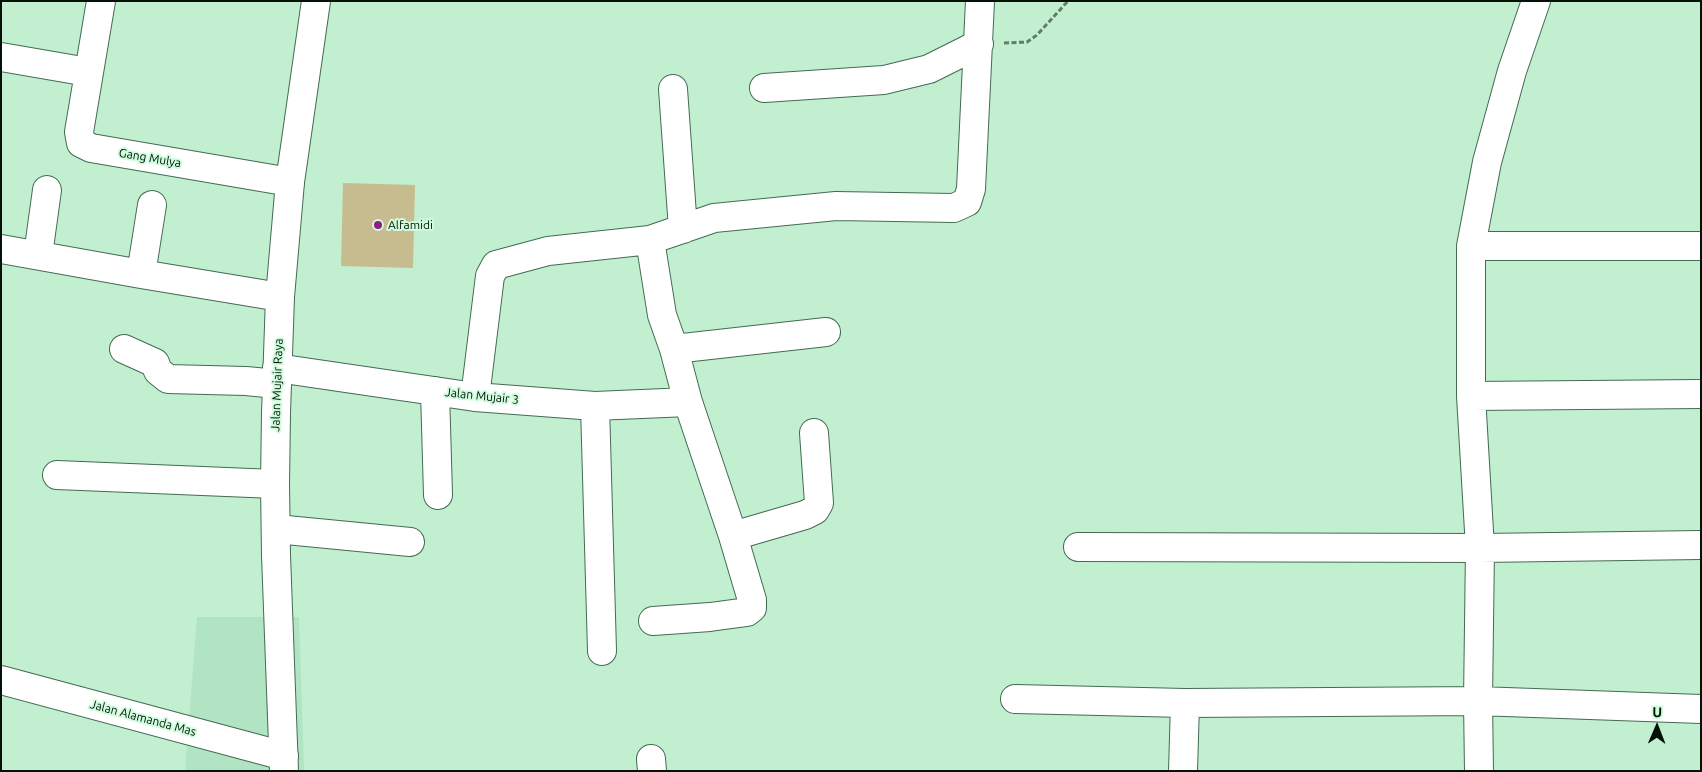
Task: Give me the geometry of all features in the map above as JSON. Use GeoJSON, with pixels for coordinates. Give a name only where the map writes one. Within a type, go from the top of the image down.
{"type":"FeatureCollection","features":[{"type":"Feature","properties":{"kind":"street","name":"Gang Mulya"},"geometry":{"type":"LineString","coordinates":[[101,1],[79,132],[81,143],[90,148],[290,182]]}},
{"type":"Feature","properties":{"kind":"street","name":"Jalan Mujair Raya"},"geometry":{"type":"LineString","coordinates":[[284,763],[276,529],[277,376],[280,296],[290,182],[316,1]]}},
{"type":"Feature","properties":{"kind":"street"},"geometry":{"type":"LineString","coordinates":[[474,397],[490,276],[496,265],[548,251],[650,240],[714,218],[836,206],[954,208],[967,202],[971,189],[980,1]]}},
{"type":"Feature","properties":{"kind":"street"},"geometry":{"type":"LineString","coordinates":[[1478,771],[1480,548],[1471,396],[1471,246],[1487,162],[1512,71],[1536,1]]}},
{"type":"Feature","properties":{"kind":"street"},"geometry":{"type":"LineString","coordinates":[[764,88],[884,80],[929,69],[979,44]]}},
{"type":"Feature","properties":{"kind":"street"},"geometry":{"type":"LineString","coordinates":[[1,57],[88,72]]}},
{"type":"Feature","properties":{"kind":"street"},"geometry":{"type":"LineString","coordinates":[[673,89],[683,229]]}},
{"type":"Feature","properties":{"kind":"street"},"geometry":{"type":"LineString","coordinates":[[38,255],[47,190]]}},
{"type":"Feature","properties":{"kind":"street"},"geometry":{"type":"LineString","coordinates":[[141,274],[152,205]]}},
{"type":"Feature","properties":{"kind":"street"},"geometry":{"type":"LineString","coordinates":[[650,240],[662,315],[752,600],[752,608],[747,612],[710,618],[653,621]]}},
{"type":"Feature","properties":{"kind":"street"},"geometry":{"type":"LineString","coordinates":[[1471,246],[1701,246]]}},
{"type":"Feature","properties":{"kind":"street"},"geometry":{"type":"LineString","coordinates":[[1,249],[280,296]]}},
{"type":"Feature","properties":{"kind":"street"},"geometry":{"type":"LineString","coordinates":[[674,349],[826,332]]}},
{"type":"Feature","properties":{"kind":"street","name":"Jalan Mujair 3"},"geometry":{"type":"LineString","coordinates":[[124,350],[155,363],[158,371],[168,379],[246,381],[277,376],[435,391],[474,397],[596,406],[688,402]]}},
{"type":"Feature","properties":{"kind":"street"},"geometry":{"type":"LineString","coordinates":[[435,391],[438,495]]}},
{"type":"Feature","properties":{"kind":"street"},"geometry":{"type":"LineString","coordinates":[[1471,396],[1701,394]]}},
{"type":"Feature","properties":{"kind":"street"},"geometry":{"type":"LineString","coordinates":[[596,406],[602,651]]}},
{"type":"Feature","properties":{"kind":"street"},"geometry":{"type":"LineString","coordinates":[[733,536],[815,510],[819,503],[814,433]]}},
{"type":"Feature","properties":{"kind":"street"},"geometry":{"type":"LineString","coordinates":[[57,475],[276,484]]}},
{"type":"Feature","properties":{"kind":"street"},"geometry":{"type":"LineString","coordinates":[[276,529],[410,542]]}},
{"type":"Feature","properties":{"kind":"street"},"geometry":{"type":"LineString","coordinates":[[1078,547],[1480,548],[1701,545]]}},
{"type":"Feature","properties":{"kind":"street","name":"Jalan Alamanda Mas"},"geometry":{"type":"LineString","coordinates":[[1,680],[284,763]]}},
{"type":"Feature","properties":{"kind":"street"},"geometry":{"type":"LineString","coordinates":[[1015,699],[1185,702],[1478,701],[1701,709]]}},
{"type":"Feature","properties":{"kind":"street"},"geometry":{"type":"LineString","coordinates":[[1183,771],[1185,702]]}},
{"type":"Feature","properties":{"kind":"path"},"geometry":{"type":"LineString","coordinates":[[979,44],[1027,42],[1037,35],[1068,1]]}},
{"type":"Feature","properties":{"kind":"shaded area"},"geometry":{"type":"Polygon","coordinates":[[[197,617],[299,617],[304,771],[185,771],[197,617]]]}},
{"type":"Feature","properties":{"kind":"building","name":"Alfamidi"},"geometry":{"type":"Polygon","coordinates":[[[343,183],[415,185],[413,268],[341,266],[343,183]]]}},
{"type":"Feature","properties":{"kind":"place","name":"Alfamidi"},"geometry":{"type":"Point","coordinates":[378,225]}}]}
